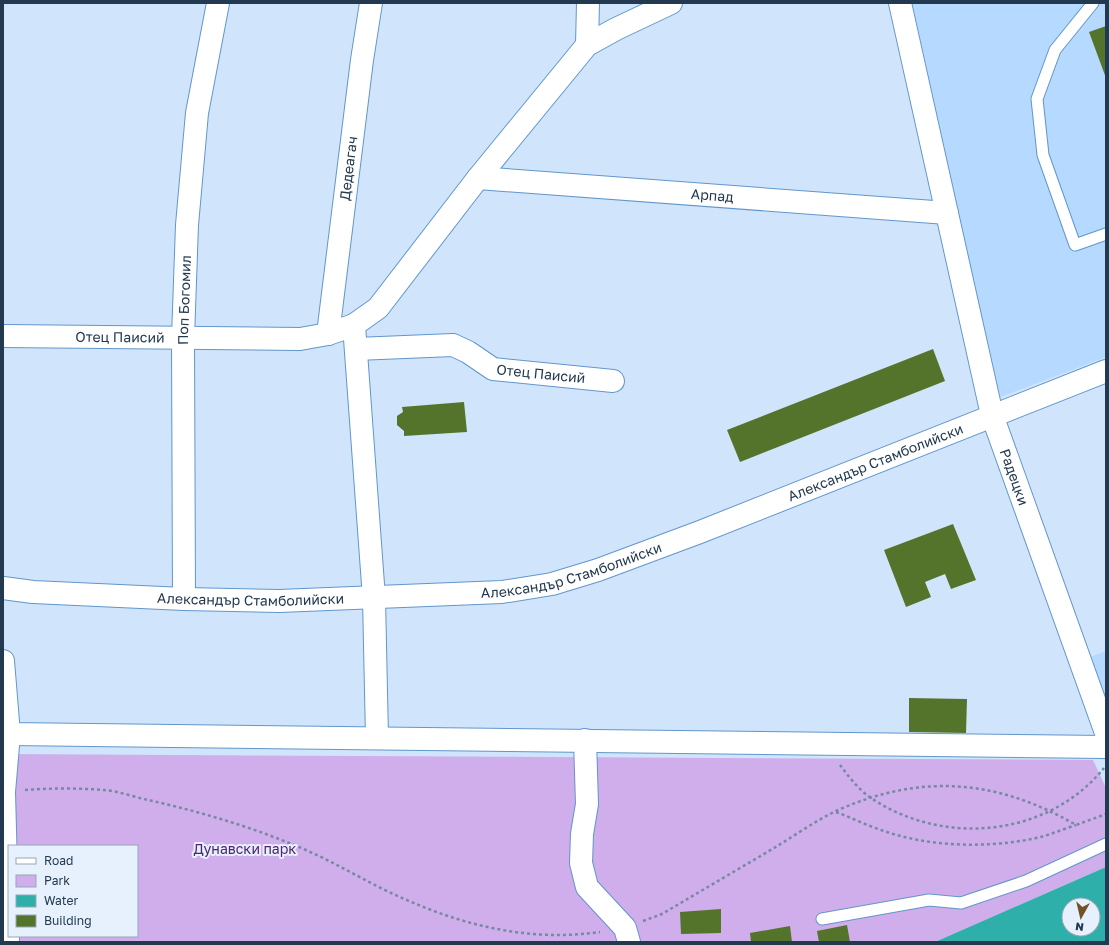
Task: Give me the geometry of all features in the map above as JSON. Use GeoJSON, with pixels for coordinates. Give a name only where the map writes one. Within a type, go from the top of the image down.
{"type":"FeatureCollection","features":[{"type":"Feature","properties":{"kind":"street","name":"Поп Богомил"},"geometry":{"type":"LineString","coordinates":[[184,599],[183,338],[188,225],[197,113],[218,3]]}},
{"type":"Feature","properties":{"kind":"street","name":"Дедеагач"},"geometry":{"type":"LineString","coordinates":[[328,334],[362,60],[371,3]]}},
{"type":"Feature","properties":{"kind":"street"},"geometry":{"type":"LineString","coordinates":[[587,45],[588,3]]}},
{"type":"Feature","properties":{"kind":"street"},"geometry":{"type":"LineString","coordinates":[[587,45],[616,29],[671,3]]}},
{"type":"Feature","properties":{"kind":"street","name":"Радецки"},"geometry":{"type":"LineString","coordinates":[[900,3],[992,415],[1106,732]]}},
{"type":"Feature","properties":{"kind":"street","name":"Отец Паисий"},"geometry":{"type":"LineString","coordinates":[[3,336],[300,339],[328,334],[354,325],[378,308],[478,178],[587,45]]}},
{"type":"Feature","properties":{"kind":"street","name":"Арпад"},"geometry":{"type":"LineString","coordinates":[[478,178],[947,213]]}},
{"type":"Feature","properties":{"kind":"street"},"geometry":{"type":"LineString","coordinates":[[354,325],[374,598],[377,738]]}},
{"type":"Feature","properties":{"kind":"street","name":"Отец Паисий"},"geometry":{"type":"LineString","coordinates":[[356,349],[453,345],[468,352],[492,369],[613,381]]}},
{"type":"Feature","properties":{"kind":"street","name":"Александър Стамболийски"},"geometry":{"type":"LineString","coordinates":[[3,588],[33,592],[184,599],[279,601],[502,592],[552,584],[598,570],[700,532],[1106,371]]}},
{"type":"Feature","properties":{"kind":"street"},"geometry":{"type":"LineString","coordinates":[[3,662],[6,734],[4,792],[8,942]]}},
{"type":"Feature","properties":{"kind":"street"},"geometry":{"type":"LineString","coordinates":[[6,734],[1106,747]]}},
{"type":"Feature","properties":{"kind":"street"},"geometry":{"type":"LineString","coordinates":[[585,740],[587,804],[582,834],[581,863],[587,887],[625,928],[629,942]]}},
{"type":"Feature","properties":{"kind":"lane"},"geometry":{"type":"LineString","coordinates":[[1093,3],[1055,50],[1038,99],[1043,156],[1075,245],[1106,234]]}},
{"type":"Feature","properties":{"kind":"lane"},"geometry":{"type":"LineString","coordinates":[[822,919],[929,900],[961,903],[1026,881],[1106,844]]}},
{"type":"Feature","properties":{"kind":"path"},"geometry":{"type":"LineString","coordinates":[[821,743],[851,779],[871,798],[904,815],[929,823],[958,829],[986,829],[1017,824],[1052,811],[1073,798],[1106,766]]}},
{"type":"Feature","properties":{"kind":"path"},"geometry":{"type":"LineString","coordinates":[[836,812],[885,832],[922,840],[958,844],[995,844],[1034,839],[1076,825]]}},
{"type":"Feature","properties":{"kind":"shaded area"},"geometry":{"type":"Polygon","coordinates":[[[894,3],[1106,3],[1106,357],[990,401],[894,3]]]}},
{"type":"Feature","properties":{"kind":"shaded area"},"geometry":{"type":"Polygon","coordinates":[[[1106,651],[1106,723],[1082,660],[1106,651]]]}},
{"type":"Feature","properties":{"kind":"green space","name":"Дунавски парк"},"geometry":{"type":"Polygon","coordinates":[[[3,754],[1093,760],[1106,788],[1106,867],[935,942],[3,942],[3,754]]]}},
{"type":"Feature","properties":{"kind":"water"},"geometry":{"type":"Polygon","coordinates":[[[1106,867],[1106,942],[935,942],[1106,867]]]}},
{"type":"Feature","properties":{"kind":"building"},"geometry":{"type":"Polygon","coordinates":[[[1106,26],[1106,78],[1089,32],[1106,26]]]}},
{"type":"Feature","properties":{"kind":"building"},"geometry":{"type":"Polygon","coordinates":[[[933,349],[945,381],[740,462],[727,430],[933,349]]]}},
{"type":"Feature","properties":{"kind":"building"},"geometry":{"type":"Polygon","coordinates":[[[464,402],[467,432],[404,436],[404,431],[397,425],[397,416],[403,412],[402,407],[464,402]]]}},
{"type":"Feature","properties":{"kind":"building"},"geometry":{"type":"Polygon","coordinates":[[[953,524],[976,580],[951,589],[945,574],[925,582],[931,597],[906,607],[884,550],[953,524]]]}},
{"type":"Feature","properties":{"kind":"building"},"geometry":{"type":"Polygon","coordinates":[[[909,698],[967,699],[966,733],[909,732],[909,698]]]}},
{"type":"Feature","properties":{"kind":"building"},"geometry":{"type":"Polygon","coordinates":[[[721,909],[721,933],[681,934],[680,912],[721,909]]]}},
{"type":"Feature","properties":{"kind":"building"},"geometry":{"type":"Polygon","coordinates":[[[847,925],[850,942],[819,942],[817,931],[847,925]]]}},
{"type":"Feature","properties":{"kind":"building"},"geometry":{"type":"Polygon","coordinates":[[[790,926],[792,942],[751,942],[750,933],[790,926]]]}}]}
